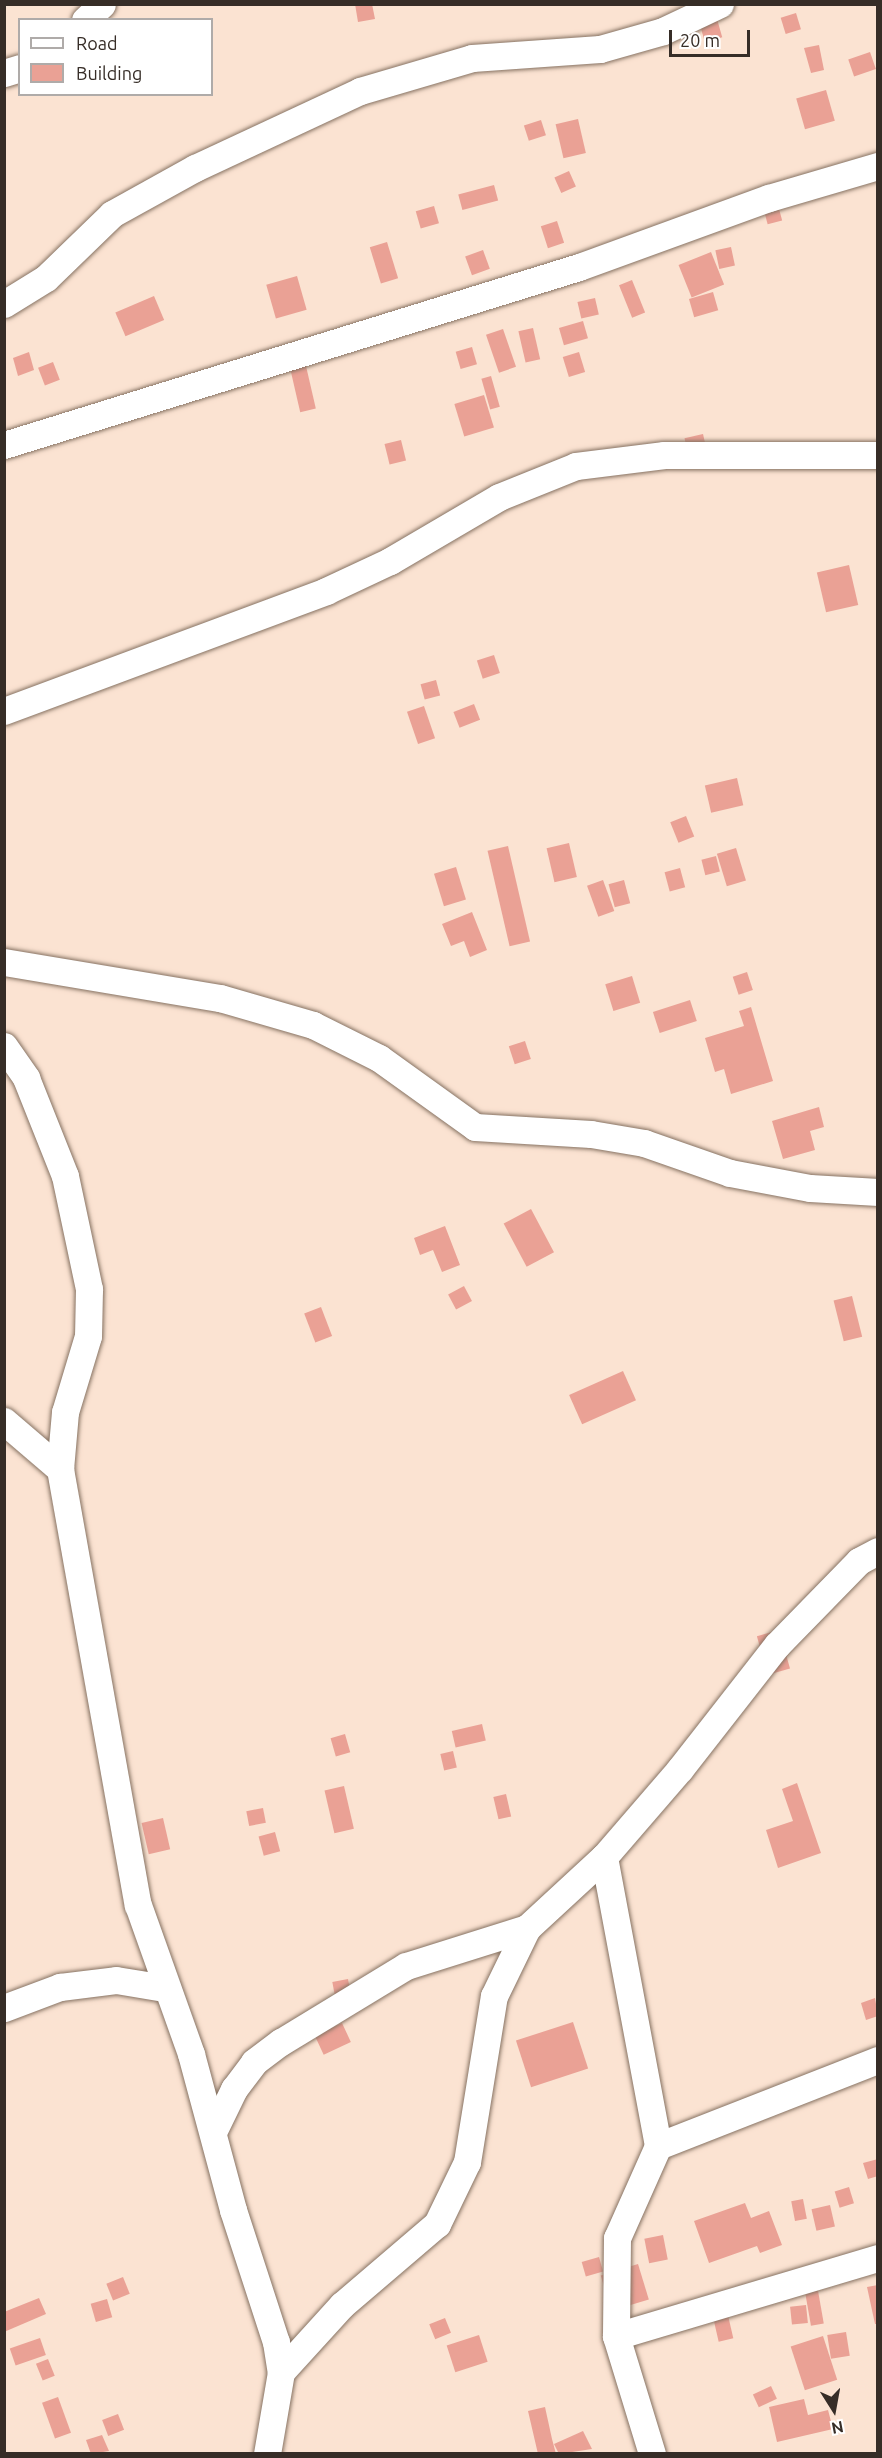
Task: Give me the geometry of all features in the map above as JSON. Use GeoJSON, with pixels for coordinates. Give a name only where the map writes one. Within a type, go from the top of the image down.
{"type":"FeatureCollection","features":[{"type":"Feature","properties":{"kind":"street"},"geometry":{"type":"LineString","coordinates":[[87,18],[102,4]]}},
{"type":"Feature","properties":{"kind":"street"},"geometry":{"type":"LineString","coordinates":[[4,304],[46,278],[112,214],[195,168],[360,91],[472,58],[600,49],[663,31],[720,4]]}},
{"type":"Feature","properties":{"kind":"street"},"geometry":{"type":"LineString","coordinates":[[4,445],[579,267],[769,198],[878,166]]}},
{"type":"Feature","properties":{"kind":"street"},"geometry":{"type":"LineString","coordinates":[[4,711],[326,591],[390,561],[500,497],[576,465],[664,455],[878,455]]}},
{"type":"Feature","properties":{"kind":"street"},"geometry":{"type":"LineString","coordinates":[[4,962],[220,998],[313,1024],[379,1058],[476,1128],[591,1134],[644,1143],[730,1173],[810,1188],[878,1192]]}},
{"type":"Feature","properties":{"kind":"street"},"geometry":{"type":"LineString","coordinates":[[4,1046],[26,1078],[65,1176],[89,1289],[88,1336],[65,1412],[60,1469],[138,1905],[165,1988],[191,2054],[233,2210],[270,2315],[281,2372],[267,2454]]}},
{"type":"Feature","properties":{"kind":"street"},"geometry":{"type":"LineString","coordinates":[[4,1421],[60,1469]]}},
{"type":"Feature","properties":{"kind":"street"},"geometry":{"type":"LineString","coordinates":[[281,2372],[342,2305],[437,2224],[467,2162],[494,1996],[527,1928],[604,1857],[777,1645],[859,1561],[878,1551]]}},
{"type":"Feature","properties":{"kind":"street"},"geometry":{"type":"LineString","coordinates":[[604,1857],[658,2146],[617,2238],[616,2336],[652,2454]]}},
{"type":"Feature","properties":{"kind":"street"},"geometry":{"type":"LineString","coordinates":[[213,2132],[234,2088],[254,2062],[281,2042],[406,1966],[527,1928]]}},
{"type":"Feature","properties":{"kind":"street"},"geometry":{"type":"LineString","coordinates":[[4,2008],[60,1987],[82,1984],[116,1980],[165,1988]]}},
{"type":"Feature","properties":{"kind":"street"},"geometry":{"type":"LineString","coordinates":[[658,2146],[878,2060]]}},
{"type":"Feature","properties":{"kind":"street"},"geometry":{"type":"LineString","coordinates":[[616,2336],[878,2258]]}},
{"type":"Feature","properties":{"kind":"building"},"geometry":{"type":"Polygon","coordinates":[[[355,4],[372,4],[375,19],[358,22],[355,4]]]}},
{"type":"Feature","properties":{"kind":"building"},"geometry":{"type":"Polygon","coordinates":[[[796,13],[801,29],[786,34],[781,18],[796,13]]]}},
{"type":"Feature","properties":{"kind":"building"},"geometry":{"type":"Polygon","coordinates":[[[717,19],[722,37],[705,42],[700,24],[717,19]]]}},
{"type":"Feature","properties":{"kind":"building"},"geometry":{"type":"Polygon","coordinates":[[[819,45],[824,70],[811,73],[804,48],[819,45]]]}},
{"type":"Feature","properties":{"kind":"building"},"geometry":{"type":"Polygon","coordinates":[[[870,52],[876,69],[854,77],[848,59],[870,52]]]}},
{"type":"Feature","properties":{"kind":"building"},"geometry":{"type":"Polygon","coordinates":[[[826,90],[835,121],[805,129],[796,99],[826,90]]]}},
{"type":"Feature","properties":{"kind":"building"},"geometry":{"type":"Polygon","coordinates":[[[578,119],[586,153],[563,158],[556,124],[578,119]]]}},
{"type":"Feature","properties":{"kind":"building"},"geometry":{"type":"Polygon","coordinates":[[[541,120],[546,135],[529,141],[524,126],[541,120]]]}},
{"type":"Feature","properties":{"kind":"building"},"geometry":{"type":"Polygon","coordinates":[[[569,171],[576,187],[561,193],[554,178],[569,171]]]}},
{"type":"Feature","properties":{"kind":"building"},"geometry":{"type":"Polygon","coordinates":[[[494,185],[498,200],[462,210],[458,195],[494,185]]]}},
{"type":"Feature","properties":{"kind":"building"},"geometry":{"type":"Polygon","coordinates":[[[778,205],[782,220],[768,224],[764,209],[778,205]]]}},
{"type":"Feature","properties":{"kind":"building"},"geometry":{"type":"Polygon","coordinates":[[[434,206],[439,223],[421,229],[416,211],[434,206]]]}},
{"type":"Feature","properties":{"kind":"building"},"geometry":{"type":"Polygon","coordinates":[[[557,221],[564,243],[548,248],[541,226],[557,221]]]}},
{"type":"Feature","properties":{"kind":"building"},"geometry":{"type":"Polygon","coordinates":[[[387,242],[398,278],[381,284],[370,247],[387,242]]]}},
{"type":"Feature","properties":{"kind":"building"},"geometry":{"type":"Polygon","coordinates":[[[731,247],[735,266],[719,269],[715,250],[731,247]]]}},
{"type":"Feature","properties":{"kind":"building"},"geometry":{"type":"Polygon","coordinates":[[[483,250],[490,269],[472,275],[465,256],[483,250]]]}},
{"type":"Feature","properties":{"kind":"building"},"geometry":{"type":"Polygon","coordinates":[[[711,252],[724,284],[692,298],[679,265],[711,252]]]}},
{"type":"Feature","properties":{"kind":"building"},"geometry":{"type":"Polygon","coordinates":[[[297,276],[307,310],[276,318],[266,285],[297,276]]]}},
{"type":"Feature","properties":{"kind":"building"},"geometry":{"type":"Polygon","coordinates":[[[632,280],[645,312],[632,318],[619,285],[632,280]]]}},
{"type":"Feature","properties":{"kind":"building"},"geometry":{"type":"Polygon","coordinates":[[[713,292],[718,310],[694,317],[689,299],[713,292]]]}},
{"type":"Feature","properties":{"kind":"building"},"geometry":{"type":"Polygon","coordinates":[[[154,296],[164,320],[125,336],[115,312],[154,296]]]}},
{"type":"Feature","properties":{"kind":"building"},"geometry":{"type":"Polygon","coordinates":[[[595,298],[599,315],[581,319],[577,302],[595,298]]]}},
{"type":"Feature","properties":{"kind":"building"},"geometry":{"type":"Polygon","coordinates":[[[583,321],[588,338],[564,345],[559,328],[583,321]]]}},
{"type":"Feature","properties":{"kind":"building"},"geometry":{"type":"Polygon","coordinates":[[[533,328],[540,359],[526,363],[518,331],[533,328]]]}},
{"type":"Feature","properties":{"kind":"building"},"geometry":{"type":"Polygon","coordinates":[[[503,329],[516,367],[499,373],[486,335],[503,329]]]}},
{"type":"Feature","properties":{"kind":"building"},"geometry":{"type":"Polygon","coordinates":[[[472,347],[477,364],[461,369],[456,352],[472,347]]]}},
{"type":"Feature","properties":{"kind":"building"},"geometry":{"type":"Polygon","coordinates":[[[29,352],[34,370],[18,376],[13,358],[29,352]]]}},
{"type":"Feature","properties":{"kind":"building"},"geometry":{"type":"Polygon","coordinates":[[[579,352],[585,372],[569,377],[563,357],[579,352]]]}},
{"type":"Feature","properties":{"kind":"building"},"geometry":{"type":"Polygon","coordinates":[[[303,353],[316,409],[300,412],[287,357],[303,353]]]}},
{"type":"Feature","properties":{"kind":"building"},"geometry":{"type":"Polygon","coordinates":[[[53,362],[60,380],[45,385],[38,368],[53,362]]]}},
{"type":"Feature","properties":{"kind":"building"},"geometry":{"type":"Polygon","coordinates":[[[491,376],[500,407],[490,410],[481,379],[491,376]]]}},
{"type":"Feature","properties":{"kind":"building"},"geometry":{"type":"Polygon","coordinates":[[[484,395],[494,428],[464,437],[454,404],[484,395]]]}},
{"type":"Feature","properties":{"kind":"building"},"geometry":{"type":"Polygon","coordinates":[[[703,434],[708,455],[689,460],[684,438],[703,434]]]}},
{"type":"Feature","properties":{"kind":"building"},"geometry":{"type":"Polygon","coordinates":[[[401,440],[406,460],[390,464],[385,444],[401,440]]]}},
{"type":"Feature","properties":{"kind":"building"},"geometry":{"type":"Polygon","coordinates":[[[849,565],[858,605],[826,612],[817,572],[849,565]]]}},
{"type":"Feature","properties":{"kind":"building"},"geometry":{"type":"Polygon","coordinates":[[[494,655],[500,673],[483,679],[477,661],[494,655]]]}},
{"type":"Feature","properties":{"kind":"building"},"geometry":{"type":"Polygon","coordinates":[[[436,680],[440,695],[425,700],[421,684],[436,680]]]}},
{"type":"Feature","properties":{"kind":"building"},"geometry":{"type":"Polygon","coordinates":[[[474,704],[480,720],[460,728],[453,712],[474,704]]]}},
{"type":"Feature","properties":{"kind":"building"},"geometry":{"type":"Polygon","coordinates":[[[424,706],[435,738],[418,744],[407,712],[424,706]]]}},
{"type":"Feature","properties":{"kind":"building"},"geometry":{"type":"Polygon","coordinates":[[[737,778],[743,805],[711,813],[705,785],[737,778]]]}},
{"type":"Feature","properties":{"kind":"building"},"geometry":{"type":"Polygon","coordinates":[[[686,816],[694,836],[678,843],[670,822],[686,816]]]}},
{"type":"Feature","properties":{"kind":"building"},"geometry":{"type":"Polygon","coordinates":[[[569,843],[577,877],[554,882],[547,848],[569,843]]]}},
{"type":"Feature","properties":{"kind":"building"},"geometry":{"type":"Polygon","coordinates":[[[508,846],[530,941],[510,946],[488,851],[508,846]]]}},
{"type":"Feature","properties":{"kind":"building"},"geometry":{"type":"Polygon","coordinates":[[[736,848],[746,881],[727,886],[717,854],[736,848]]]}},
{"type":"Feature","properties":{"kind":"building"},"geometry":{"type":"Polygon","coordinates":[[[716,856],[720,872],[705,875],[701,860],[716,856]]]}},
{"type":"Feature","properties":{"kind":"building"},"geometry":{"type":"Polygon","coordinates":[[[456,867],[466,900],[444,906],[434,874],[456,867]]]}},
{"type":"Feature","properties":{"kind":"building"},"geometry":{"type":"Polygon","coordinates":[[[680,868],[685,887],[670,891],[665,872],[680,868]]]}},
{"type":"Feature","properties":{"kind":"building"},"geometry":{"type":"Polygon","coordinates":[[[603,880],[614,911],[598,917],[587,886],[603,880]]]}},
{"type":"Feature","properties":{"kind":"building"},"geometry":{"type":"Polygon","coordinates":[[[624,880],[630,903],[615,907],[609,884],[624,880]]]}},
{"type":"Feature","properties":{"kind":"building"},"geometry":{"type":"Polygon","coordinates":[[[472,912],[487,950],[470,957],[464,941],[451,946],[442,924],[472,912]]]}},
{"type":"Feature","properties":{"kind":"building"},"geometry":{"type":"Polygon","coordinates":[[[747,972],[753,990],[739,995],[733,977],[747,972]]]}},
{"type":"Feature","properties":{"kind":"building"},"geometry":{"type":"Polygon","coordinates":[[[632,976],[640,1003],[613,1011],[605,984],[632,976]]]}},
{"type":"Feature","properties":{"kind":"building"},"geometry":{"type":"Polygon","coordinates":[[[690,1000],[697,1021],[660,1033],[653,1012],[690,1000]]]}},
{"type":"Feature","properties":{"kind":"building"},"geometry":{"type":"Polygon","coordinates":[[[751,1007],[773,1081],[731,1094],[724,1069],[715,1072],[705,1038],[744,1026],[739,1011],[751,1007]]]}},
{"type":"Feature","properties":{"kind":"building"},"geometry":{"type":"Polygon","coordinates":[[[525,1041],[531,1059],[515,1064],[509,1046],[525,1041]]]}},
{"type":"Feature","properties":{"kind":"building"},"geometry":{"type":"Polygon","coordinates":[[[819,1107],[824,1127],[810,1131],[815,1150],[783,1159],[772,1121],[819,1107]]]}},
{"type":"Feature","properties":{"kind":"building"},"geometry":{"type":"Polygon","coordinates":[[[531,1209],[554,1252],[527,1267],[504,1224],[531,1209]]]}},
{"type":"Feature","properties":{"kind":"building"},"geometry":{"type":"Polygon","coordinates":[[[445,1226],[460,1265],[442,1272],[433,1250],[420,1255],[414,1238],[445,1226]]]}},
{"type":"Feature","properties":{"kind":"building"},"geometry":{"type":"Polygon","coordinates":[[[464,1286],[472,1301],[456,1309],[448,1294],[464,1286]]]}},
{"type":"Feature","properties":{"kind":"building"},"geometry":{"type":"Polygon","coordinates":[[[852,1296],[862,1337],[844,1341],[834,1301],[852,1296]]]}},
{"type":"Feature","properties":{"kind":"building"},"geometry":{"type":"Polygon","coordinates":[[[321,1307],[332,1336],[315,1342],[304,1313],[321,1307]]]}},
{"type":"Feature","properties":{"kind":"building"},"geometry":{"type":"Polygon","coordinates":[[[623,1371],[636,1400],[582,1424],[569,1395],[623,1371]]]}},
{"type":"Feature","properties":{"kind":"building"},"geometry":{"type":"Polygon","coordinates":[[[779,1630],[790,1668],[768,1675],[757,1636],[779,1630]]]}},
{"type":"Feature","properties":{"kind":"building"},"geometry":{"type":"Polygon","coordinates":[[[482,1724],[486,1741],[456,1748],[452,1731],[482,1724]]]}},
{"type":"Feature","properties":{"kind":"building"},"geometry":{"type":"Polygon","coordinates":[[[345,1734],[350,1752],[336,1756],[331,1738],[345,1734]]]}},
{"type":"Feature","properties":{"kind":"building"},"geometry":{"type":"Polygon","coordinates":[[[453,1751],[457,1768],[444,1770],[440,1754],[453,1751]]]}},
{"type":"Feature","properties":{"kind":"building"},"geometry":{"type":"Polygon","coordinates":[[[797,1783],[821,1853],[778,1868],[766,1830],[793,1821],[782,1789],[797,1783]]]}},
{"type":"Feature","properties":{"kind":"building"},"geometry":{"type":"Polygon","coordinates":[[[344,1786],[354,1829],[334,1833],[325,1790],[344,1786]]]}},
{"type":"Feature","properties":{"kind":"building"},"geometry":{"type":"Polygon","coordinates":[[[506,1794],[511,1816],[499,1819],[493,1797],[506,1794]]]}},
{"type":"Feature","properties":{"kind":"building"},"geometry":{"type":"Polygon","coordinates":[[[263,1808],[266,1823],[249,1826],[246,1811],[263,1808]]]}},
{"type":"Feature","properties":{"kind":"building"},"geometry":{"type":"Polygon","coordinates":[[[163,1818],[170,1849],[149,1854],[142,1823],[163,1818]]]}},
{"type":"Feature","properties":{"kind":"building"},"geometry":{"type":"Polygon","coordinates":[[[275,1832],[280,1851],[264,1856],[259,1836],[275,1832]]]}},
{"type":"Feature","properties":{"kind":"building"},"geometry":{"type":"Polygon","coordinates":[[[348,1979],[352,2000],[336,2003],[332,1982],[348,1979]]]}},
{"type":"Feature","properties":{"kind":"building"},"geometry":{"type":"Polygon","coordinates":[[[875,1998],[878,2016],[866,2020],[861,2003],[875,1998]]]}},
{"type":"Feature","properties":{"kind":"building"},"geometry":{"type":"Polygon","coordinates":[[[573,2022],[588,2069],[531,2087],[516,2041],[573,2022]]]}},
{"type":"Feature","properties":{"kind":"building"},"geometry":{"type":"Polygon","coordinates":[[[342,2023],[351,2042],[324,2055],[315,2036],[342,2023]]]}},
{"type":"Feature","properties":{"kind":"building"},"geometry":{"type":"Polygon","coordinates":[[[878,2159],[878,2176],[868,2179],[863,2163],[878,2159]]]}},
{"type":"Feature","properties":{"kind":"building"},"geometry":{"type":"Polygon","coordinates":[[[849,2187],[854,2203],[840,2208],[835,2191],[849,2187]]]}},
{"type":"Feature","properties":{"kind":"building"},"geometry":{"type":"Polygon","coordinates":[[[803,2199],[807,2219],[795,2221],[791,2201],[803,2199]]]}},
{"type":"Feature","properties":{"kind":"building"},"geometry":{"type":"Polygon","coordinates":[[[745,2203],[751,2218],[769,2211],[782,2245],[760,2253],[757,2246],[709,2263],[694,2221],[745,2203]]]}},
{"type":"Feature","properties":{"kind":"building"},"geometry":{"type":"Polygon","coordinates":[[[830,2205],[835,2226],[816,2231],[811,2209],[830,2205]]]}},
{"type":"Feature","properties":{"kind":"building"},"geometry":{"type":"Polygon","coordinates":[[[663,2235],[668,2260],[649,2263],[644,2239],[663,2235]]]}},
{"type":"Feature","properties":{"kind":"building"},"geometry":{"type":"Polygon","coordinates":[[[599,2257],[603,2271],[586,2276],[582,2262],[599,2257]]]}},
{"type":"Feature","properties":{"kind":"building"},"geometry":{"type":"Polygon","coordinates":[[[638,2264],[649,2299],[612,2311],[601,2275],[638,2264]]]}},
{"type":"Feature","properties":{"kind":"building"},"geometry":{"type":"Polygon","coordinates":[[[123,2277],[130,2294],[113,2300],[106,2284],[123,2277]]]}},
{"type":"Feature","properties":{"kind":"building"},"geometry":{"type":"Polygon","coordinates":[[[817,2285],[824,2323],[811,2326],[804,2287],[817,2285]]]}},
{"type":"Feature","properties":{"kind":"building"},"geometry":{"type":"Polygon","coordinates":[[[878,2285],[878,2324],[875,2324],[867,2287],[878,2285]]]}},
{"type":"Feature","properties":{"kind":"building"},"geometry":{"type":"Polygon","coordinates":[[[39,2298],[46,2314],[4,2332],[4,2312],[39,2298]]]}},
{"type":"Feature","properties":{"kind":"building"},"geometry":{"type":"Polygon","coordinates":[[[107,2299],[112,2317],[96,2322],[91,2304],[107,2299]]]}},
{"type":"Feature","properties":{"kind":"building"},"geometry":{"type":"Polygon","coordinates":[[[806,2305],[808,2323],[792,2325],[790,2307],[806,2305]]]}},
{"type":"Feature","properties":{"kind":"building"},"geometry":{"type":"Polygon","coordinates":[[[727,2311],[733,2338],[719,2342],[712,2314],[727,2311]]]}},
{"type":"Feature","properties":{"kind":"building"},"geometry":{"type":"Polygon","coordinates":[[[445,2318],[451,2333],[435,2339],[429,2324],[445,2318]]]}},
{"type":"Feature","properties":{"kind":"building"},"geometry":{"type":"Polygon","coordinates":[[[846,2332],[850,2356],[831,2359],[827,2335],[846,2332]]]}},
{"type":"Feature","properties":{"kind":"building"},"geometry":{"type":"Polygon","coordinates":[[[479,2335],[488,2362],[455,2372],[447,2346],[479,2335]]]}},
{"type":"Feature","properties":{"kind":"building"},"geometry":{"type":"Polygon","coordinates":[[[823,2336],[837,2380],[805,2390],[791,2347],[823,2336]]]}},
{"type":"Feature","properties":{"kind":"building"},"geometry":{"type":"Polygon","coordinates":[[[40,2338],[46,2355],[16,2365],[10,2348],[40,2338]]]}},
{"type":"Feature","properties":{"kind":"building"},"geometry":{"type":"Polygon","coordinates":[[[48,2359],[55,2376],[43,2381],[36,2364],[48,2359]]]}},
{"type":"Feature","properties":{"kind":"building"},"geometry":{"type":"Polygon","coordinates":[[[771,2386],[777,2399],[759,2407],[753,2394],[771,2386]]]}},
{"type":"Feature","properties":{"kind":"building"},"geometry":{"type":"Polygon","coordinates":[[[58,2397],[71,2433],[55,2439],[42,2403],[58,2397]]]}},
{"type":"Feature","properties":{"kind":"building"},"geometry":{"type":"Polygon","coordinates":[[[804,2399],[808,2415],[828,2410],[833,2429],[777,2442],[769,2407],[804,2399]]]}},
{"type":"Feature","properties":{"kind":"building"},"geometry":{"type":"Polygon","coordinates":[[[545,2407],[556,2454],[538,2454],[528,2411],[545,2407]]]}},
{"type":"Feature","properties":{"kind":"building"},"geometry":{"type":"Polygon","coordinates":[[[118,2414],[124,2430],[108,2436],[102,2420],[118,2414]]]}},
{"type":"Feature","properties":{"kind":"building"},"geometry":{"type":"Polygon","coordinates":[[[583,2431],[592,2449],[559,2454],[554,2444],[583,2431]]]}},
{"type":"Feature","properties":{"kind":"building"},"geometry":{"type":"Polygon","coordinates":[[[102,2435],[109,2451],[91,2454],[86,2440],[102,2435]]]}}]}
